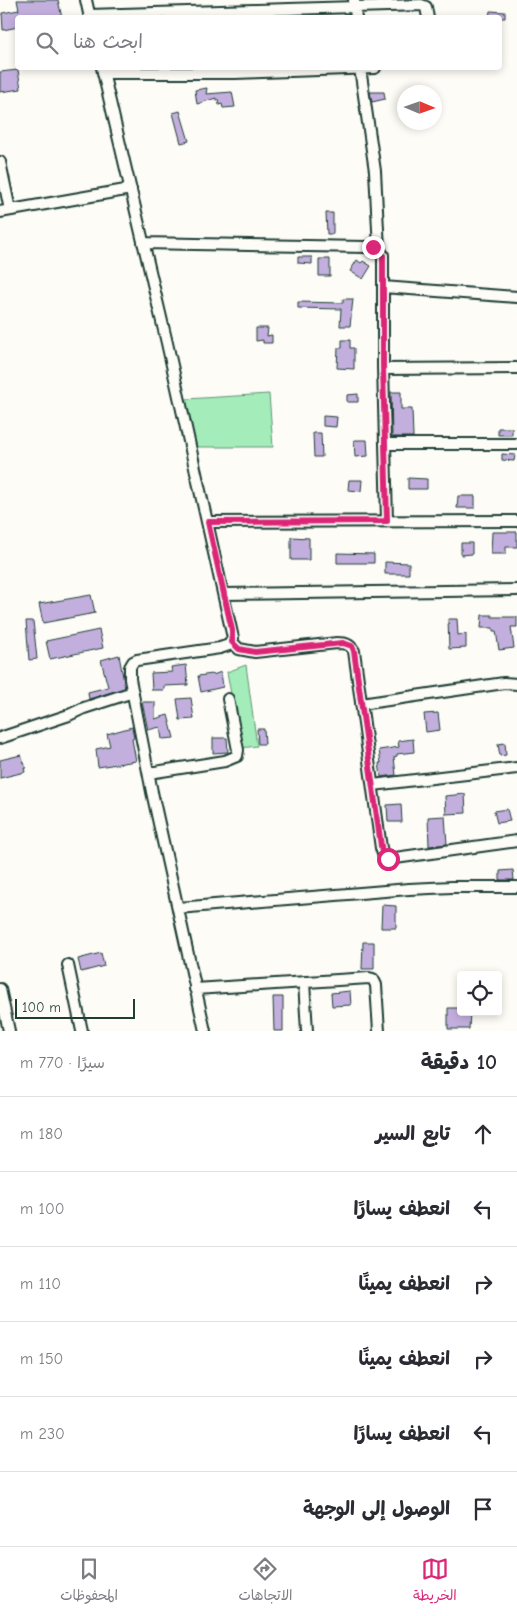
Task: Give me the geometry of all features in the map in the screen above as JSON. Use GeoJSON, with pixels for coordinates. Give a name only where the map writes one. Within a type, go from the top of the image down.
{"type":"FeatureCollection","features":[{"type":"Feature","properties":{"kind":"street"},"geometry":{"type":"LineString","coordinates":[[86,0],[90,15]]}},
{"type":"Feature","properties":{"kind":"street"},"geometry":{"type":"LineString","coordinates":[[123,15],[222,12],[354,3],[421,5],[426,7],[427,15]]}},
{"type":"Feature","properties":{"kind":"street"},"geometry":{"type":"LineString","coordinates":[[310,70],[235,73],[102,70],[208,522],[232,630],[232,642],[239,649],[255,652],[330,643],[348,644],[354,651],[381,848],[384,857],[388,859],[517,841]]}},
{"type":"Feature","properties":{"kind":"street"},"geometry":{"type":"LineString","coordinates":[[360,70],[375,171],[379,249],[383,255],[383,369],[387,521]]}},
{"type":"Feature","properties":{"kind":"street"},"geometry":{"type":"LineString","coordinates":[[0,162],[5,211],[130,189]]}},
{"type":"Feature","properties":{"kind":"street"},"geometry":{"type":"LineString","coordinates":[[143,243],[366,247],[379,249]]}},
{"type":"Feature","properties":{"kind":"street"},"geometry":{"type":"LineString","coordinates":[[383,287],[517,297]]}},
{"type":"Feature","properties":{"kind":"street"},"geometry":{"type":"LineString","coordinates":[[383,369],[517,368]]}},
{"type":"Feature","properties":{"kind":"street"},"geometry":{"type":"LineString","coordinates":[[385,444],[517,444]]}},
{"type":"Feature","properties":{"kind":"street"},"geometry":{"type":"LineString","coordinates":[[208,522],[517,521]]}},
{"type":"Feature","properties":{"kind":"street"},"geometry":{"type":"LineString","coordinates":[[224,594],[517,590]]}},
{"type":"Feature","properties":{"kind":"street"},"geometry":{"type":"LineString","coordinates":[[205,1031],[149,773],[130,667],[133,662],[220,648],[232,642]]}},
{"type":"Feature","properties":{"kind":"street"},"geometry":{"type":"LineString","coordinates":[[361,704],[504,683],[517,684]]}},
{"type":"Feature","properties":{"kind":"street"},"geometry":{"type":"LineString","coordinates":[[0,738],[133,692]]}},
{"type":"Feature","properties":{"kind":"street"},"geometry":{"type":"LineString","coordinates":[[149,773],[225,761],[237,756],[238,750],[228,699]]}},
{"type":"Feature","properties":{"kind":"street"},"geometry":{"type":"LineString","coordinates":[[373,786],[517,768]]}},
{"type":"Feature","properties":{"kind":"street"},"geometry":{"type":"LineString","coordinates":[[178,908],[409,889],[517,887]]}},
{"type":"Feature","properties":{"kind":"street"},"geometry":{"type":"LineString","coordinates":[[68,965],[82,1031]]}},
{"type":"Feature","properties":{"kind":"street"},"geometry":{"type":"LineString","coordinates":[[195,989],[362,978],[374,979],[379,1031]]}},
{"type":"Feature","properties":{"kind":"street"},"geometry":{"type":"LineString","coordinates":[[304,982],[307,1031]]}},
{"type":"Feature","properties":{"kind":"street"},"geometry":{"type":"LineString","coordinates":[[0,989],[9,1031]]}},
{"type":"Feature","properties":{"kind":"green space"},"geometry":{"type":"Polygon","coordinates":[[[269,394],[273,447],[195,447],[186,399],[269,394]]]}},
{"type":"Feature","properties":{"kind":"green space"},"geometry":{"type":"Polygon","coordinates":[[[246,665],[257,746],[241,748],[227,672],[246,665]]]}},
{"type":"Feature","properties":{"kind":"building"},"geometry":{"type":"Polygon","coordinates":[[[17,0],[58,0],[61,15],[15,15],[15,28],[3,30],[2,13],[19,10],[17,0]]]}},
{"type":"Feature","properties":{"kind":"building"},"geometry":{"type":"Polygon","coordinates":[[[490,11],[505,12],[505,18],[502,18],[502,15],[489,15],[490,11]]]}},
{"type":"Feature","properties":{"kind":"building"},"geometry":{"type":"Polygon","coordinates":[[[18,70],[21,89],[0,92],[0,72],[18,70]]]}},
{"type":"Feature","properties":{"kind":"building"},"geometry":{"type":"Polygon","coordinates":[[[207,88],[206,94],[232,92],[235,107],[223,108],[222,104],[219,105],[216,98],[197,104],[195,90],[207,88]]]}},
{"type":"Feature","properties":{"kind":"building"},"geometry":{"type":"Polygon","coordinates":[[[370,92],[384,92],[385,99],[372,102],[370,92]]]}},
{"type":"Feature","properties":{"kind":"building"},"geometry":{"type":"Polygon","coordinates":[[[180,111],[189,141],[181,143],[173,113],[180,111]]]}},
{"type":"Feature","properties":{"kind":"building"},"geometry":{"type":"Polygon","coordinates":[[[326,213],[333,213],[333,234],[327,234],[326,213]]]}},
{"type":"Feature","properties":{"kind":"building"},"geometry":{"type":"Polygon","coordinates":[[[298,257],[312,257],[312,264],[298,263],[298,257]]]}},
{"type":"Feature","properties":{"kind":"building"},"geometry":{"type":"Polygon","coordinates":[[[319,259],[330,259],[330,276],[319,276],[319,259]]]}},
{"type":"Feature","properties":{"kind":"building"},"geometry":{"type":"Polygon","coordinates":[[[357,260],[371,266],[363,279],[350,271],[357,260]]]}},
{"type":"Feature","properties":{"kind":"building"},"geometry":{"type":"Polygon","coordinates":[[[343,299],[353,299],[350,326],[340,326],[341,309],[298,308],[298,302],[343,303],[343,299]]]}},
{"type":"Feature","properties":{"kind":"building"},"geometry":{"type":"Polygon","coordinates":[[[256,328],[268,328],[267,336],[272,335],[272,343],[263,343],[263,340],[256,341],[256,328]]]}},
{"type":"Feature","properties":{"kind":"building"},"geometry":{"type":"Polygon","coordinates":[[[342,340],[350,340],[350,348],[354,348],[354,369],[337,368],[338,348],[342,348],[342,340]]]}},
{"type":"Feature","properties":{"kind":"building"},"geometry":{"type":"Polygon","coordinates":[[[391,392],[401,392],[401,409],[412,409],[413,437],[392,437],[391,392]]]}},
{"type":"Feature","properties":{"kind":"building"},"geometry":{"type":"Polygon","coordinates":[[[358,394],[358,402],[347,402],[347,395],[358,394]]]}},
{"type":"Feature","properties":{"kind":"building"},"geometry":{"type":"Polygon","coordinates":[[[323,416],[337,417],[336,427],[323,426],[323,416]]]}},
{"type":"Feature","properties":{"kind":"building"},"geometry":{"type":"Polygon","coordinates":[[[498,428],[512,428],[512,435],[498,435],[498,428]]]}},
{"type":"Feature","properties":{"kind":"building"},"geometry":{"type":"Polygon","coordinates":[[[313,433],[321,433],[322,457],[314,457],[313,433]]]}},
{"type":"Feature","properties":{"kind":"building"},"geometry":{"type":"Polygon","coordinates":[[[354,440],[367,440],[368,456],[355,457],[354,440]]]}},
{"type":"Feature","properties":{"kind":"building"},"geometry":{"type":"Polygon","coordinates":[[[502,454],[515,455],[514,461],[502,460],[502,454]]]}},
{"type":"Feature","properties":{"kind":"building"},"geometry":{"type":"Polygon","coordinates":[[[408,478],[427,479],[427,489],[408,489],[408,478]]]}},
{"type":"Feature","properties":{"kind":"building"},"geometry":{"type":"Polygon","coordinates":[[[349,480],[362,480],[361,491],[348,490],[349,480]]]}},
{"type":"Feature","properties":{"kind":"building"},"geometry":{"type":"Polygon","coordinates":[[[458,496],[475,496],[475,508],[457,508],[458,496]]]}},
{"type":"Feature","properties":{"kind":"building"},"geometry":{"type":"Polygon","coordinates":[[[492,532],[517,532],[517,547],[506,547],[506,554],[491,554],[492,532]]]}},
{"type":"Feature","properties":{"kind":"building"},"geometry":{"type":"Polygon","coordinates":[[[291,537],[309,538],[309,560],[291,560],[291,537]]]}},
{"type":"Feature","properties":{"kind":"building"},"geometry":{"type":"Polygon","coordinates":[[[461,543],[472,543],[472,554],[461,555],[461,543]]]}},
{"type":"Feature","properties":{"kind":"building"},"geometry":{"type":"Polygon","coordinates":[[[337,553],[374,554],[374,563],[337,563],[337,553]]]}},
{"type":"Feature","properties":{"kind":"building"},"geometry":{"type":"Polygon","coordinates":[[[385,562],[409,563],[409,574],[385,574],[385,562]]]}},
{"type":"Feature","properties":{"kind":"building"},"geometry":{"type":"Polygon","coordinates":[[[91,595],[95,613],[43,623],[39,604],[91,595]]]}},
{"type":"Feature","properties":{"kind":"building"},"geometry":{"type":"Polygon","coordinates":[[[482,615],[517,617],[517,627],[511,627],[514,648],[499,650],[496,631],[493,631],[493,628],[481,628],[482,615]]]}},
{"type":"Feature","properties":{"kind":"building"},"geometry":{"type":"Polygon","coordinates":[[[448,619],[457,619],[458,635],[466,634],[466,648],[449,649],[448,619]]]}},
{"type":"Feature","properties":{"kind":"building"},"geometry":{"type":"Polygon","coordinates":[[[26,621],[33,621],[37,659],[29,660],[26,621]]]}},
{"type":"Feature","properties":{"kind":"building"},"geometry":{"type":"Polygon","coordinates":[[[99,630],[103,648],[50,659],[46,641],[99,630]]]}},
{"type":"Feature","properties":{"kind":"building"},"geometry":{"type":"Polygon","coordinates":[[[119,655],[125,688],[89,699],[88,692],[108,687],[101,660],[119,655]]]}},
{"type":"Feature","properties":{"kind":"building"},"geometry":{"type":"Polygon","coordinates":[[[186,665],[188,685],[164,686],[164,690],[152,690],[151,673],[172,672],[171,667],[186,665]]]}},
{"type":"Feature","properties":{"kind":"building"},"geometry":{"type":"Polygon","coordinates":[[[221,672],[223,687],[201,692],[198,676],[213,675],[221,672]]]}},
{"type":"Feature","properties":{"kind":"building"},"geometry":{"type":"Polygon","coordinates":[[[191,698],[194,719],[180,720],[177,699],[191,698]]]}},
{"type":"Feature","properties":{"kind":"building"},"geometry":{"type":"Polygon","coordinates":[[[142,702],[155,702],[155,719],[168,715],[174,738],[162,739],[160,727],[148,730],[142,702]]]}},
{"type":"Feature","properties":{"kind":"building"},"geometry":{"type":"Polygon","coordinates":[[[438,713],[440,730],[426,732],[424,714],[438,713]]]}},
{"type":"Feature","properties":{"kind":"building"},"geometry":{"type":"Polygon","coordinates":[[[132,727],[136,761],[98,767],[96,749],[110,746],[107,734],[132,727]]]}},
{"type":"Feature","properties":{"kind":"building"},"geometry":{"type":"Polygon","coordinates":[[[257,729],[264,729],[265,744],[258,744],[257,729]]]}},
{"type":"Feature","properties":{"kind":"building"},"geometry":{"type":"Polygon","coordinates":[[[213,738],[227,738],[228,752],[213,753],[213,738]]]}},
{"type":"Feature","properties":{"kind":"building"},"geometry":{"type":"Polygon","coordinates":[[[413,739],[414,752],[397,754],[394,757],[396,775],[381,777],[379,750],[399,747],[398,741],[413,739]]]}},
{"type":"Feature","properties":{"kind":"building"},"geometry":{"type":"Polygon","coordinates":[[[505,743],[506,755],[500,756],[498,744],[505,743]]]}},
{"type":"Feature","properties":{"kind":"building"},"geometry":{"type":"Polygon","coordinates":[[[21,755],[26,768],[24,768],[25,772],[0,778],[0,760],[21,755]]]}},
{"type":"Feature","properties":{"kind":"building"},"geometry":{"type":"Polygon","coordinates":[[[465,794],[466,813],[446,814],[445,796],[465,794]]]}},
{"type":"Feature","properties":{"kind":"building"},"geometry":{"type":"Polygon","coordinates":[[[401,804],[402,822],[388,822],[387,805],[401,804]]]}},
{"type":"Feature","properties":{"kind":"building"},"geometry":{"type":"Polygon","coordinates":[[[507,809],[510,821],[497,823],[494,811],[507,809]]]}},
{"type":"Feature","properties":{"kind":"building"},"geometry":{"type":"Polygon","coordinates":[[[445,816],[447,844],[429,846],[428,817],[445,816]]]}},
{"type":"Feature","properties":{"kind":"building"},"geometry":{"type":"Polygon","coordinates":[[[513,870],[514,880],[500,880],[500,871],[513,870]]]}},
{"type":"Feature","properties":{"kind":"building"},"geometry":{"type":"Polygon","coordinates":[[[382,905],[396,906],[396,928],[381,928],[382,905]]]}},
{"type":"Feature","properties":{"kind":"building"},"geometry":{"type":"Polygon","coordinates":[[[363,942],[374,942],[374,969],[362,969],[363,942]]]}},
{"type":"Feature","properties":{"kind":"building"},"geometry":{"type":"Polygon","coordinates":[[[101,953],[104,966],[81,972],[78,959],[101,953]]]}},
{"type":"Feature","properties":{"kind":"building"},"geometry":{"type":"Polygon","coordinates":[[[350,991],[351,1005],[332,1006],[331,993],[350,991]]]}},
{"type":"Feature","properties":{"kind":"building"},"geometry":{"type":"Polygon","coordinates":[[[273,997],[283,997],[283,1031],[274,1031],[273,997]]]}},
{"type":"Feature","properties":{"kind":"building"},"geometry":{"type":"Polygon","coordinates":[[[448,1008],[457,1008],[457,1016],[470,1016],[469,1029],[448,1029],[448,1008]]]}},
{"type":"Feature","properties":{"kind":"route"},"geometry":{"type":"LineString","coordinates":[[373,247],[382,251],[383,255],[383,366],[387,521],[208,522],[232,630],[232,642],[239,649],[255,652],[330,643],[343,643],[352,646],[382,853],[388,859]]}}]}
